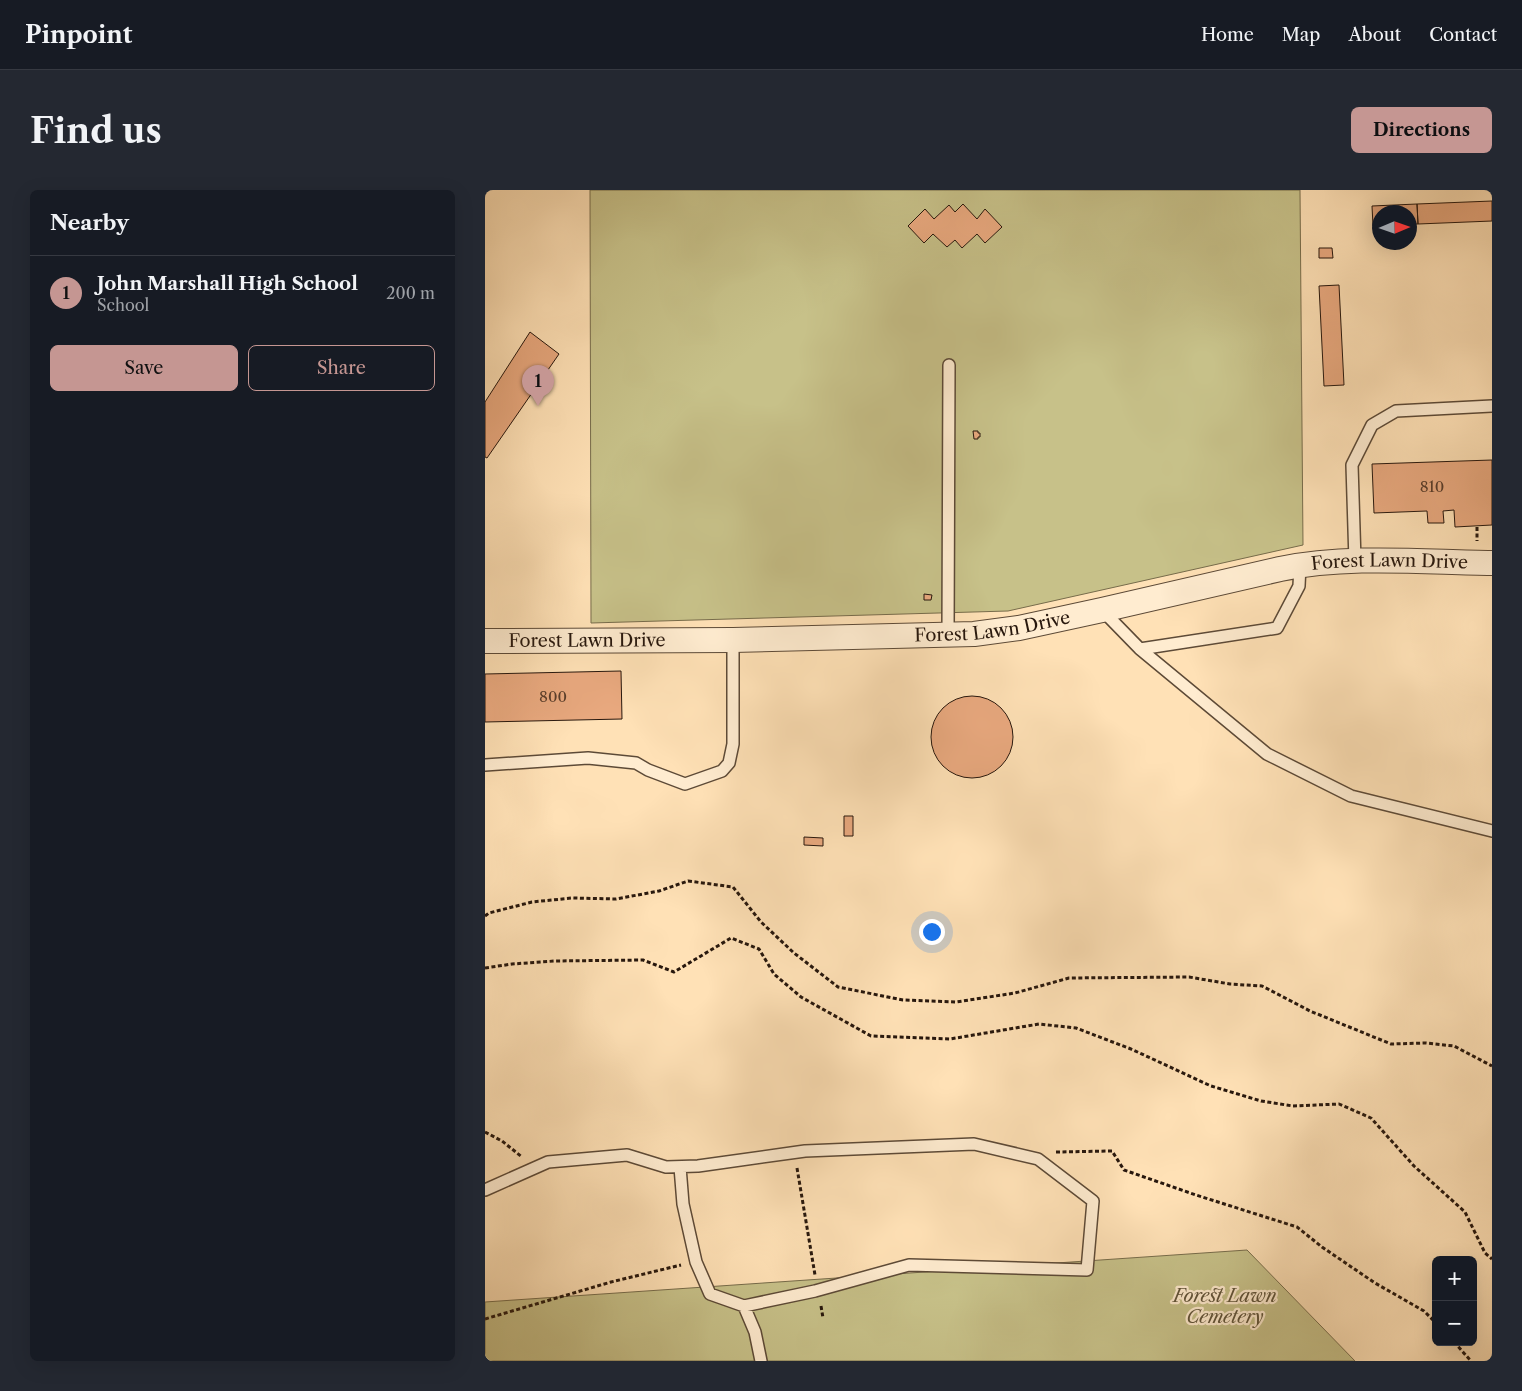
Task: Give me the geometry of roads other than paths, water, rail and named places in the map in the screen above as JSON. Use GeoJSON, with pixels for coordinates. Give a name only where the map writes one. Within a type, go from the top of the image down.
{"type":"FeatureCollection","features":[{"type":"Feature","properties":{"kind":"street","name":"Forest Lawn Drive"},"geometry":{"type":"LineString","coordinates":[[485,642],[733,640],[974,634],[1001,631],[1102,610],[1300,565],[1355,560],[1492,563]]}},
{"type":"Feature","properties":{"kind":"lane"},"geometry":{"type":"LineString","coordinates":[[948,635],[949,365]]}},
{"type":"Feature","properties":{"kind":"lane"},"geometry":{"type":"LineString","coordinates":[[1355,560],[1352,464],[1372,425],[1396,410],[1492,406]]}},
{"type":"Feature","properties":{"kind":"lane"},"geometry":{"type":"LineString","coordinates":[[1141,649],[1277,628],[1299,586],[1300,565]]}},
{"type":"Feature","properties":{"kind":"lane"},"geometry":{"type":"LineString","coordinates":[[1102,610],[1141,649],[1267,754],[1351,796],[1492,831]]}},
{"type":"Feature","properties":{"kind":"lane"},"geometry":{"type":"LineString","coordinates":[[485,765],[588,758],[636,763],[648,770],[685,784],[722,771],[729,763],[733,744],[733,640]]}},
{"type":"Feature","properties":{"kind":"lane"},"geometry":{"type":"LineString","coordinates":[[485,1190],[548,1162],[627,1155],[666,1167],[680,1167],[805,1151],[974,1144],[1038,1159],[1093,1201],[1087,1270],[909,1265],[818,1290],[744,1306],[710,1294],[696,1262],[683,1204],[680,1167]]}},
{"type":"Feature","properties":{"kind":"lane"},"geometry":{"type":"LineString","coordinates":[[744,1306],[755,1332],[761,1361]]}},
{"type":"Feature","properties":{"kind":"place","name":"John Marshall High School"},"geometry":{"type":"Point","coordinates":[538,406]}},
{"type":"Feature","properties":{"kind":"park label","name":"Forest Lawn Cemetery"},"geometry":{"type":"Point","coordinates":[1225,1306]}}]}
